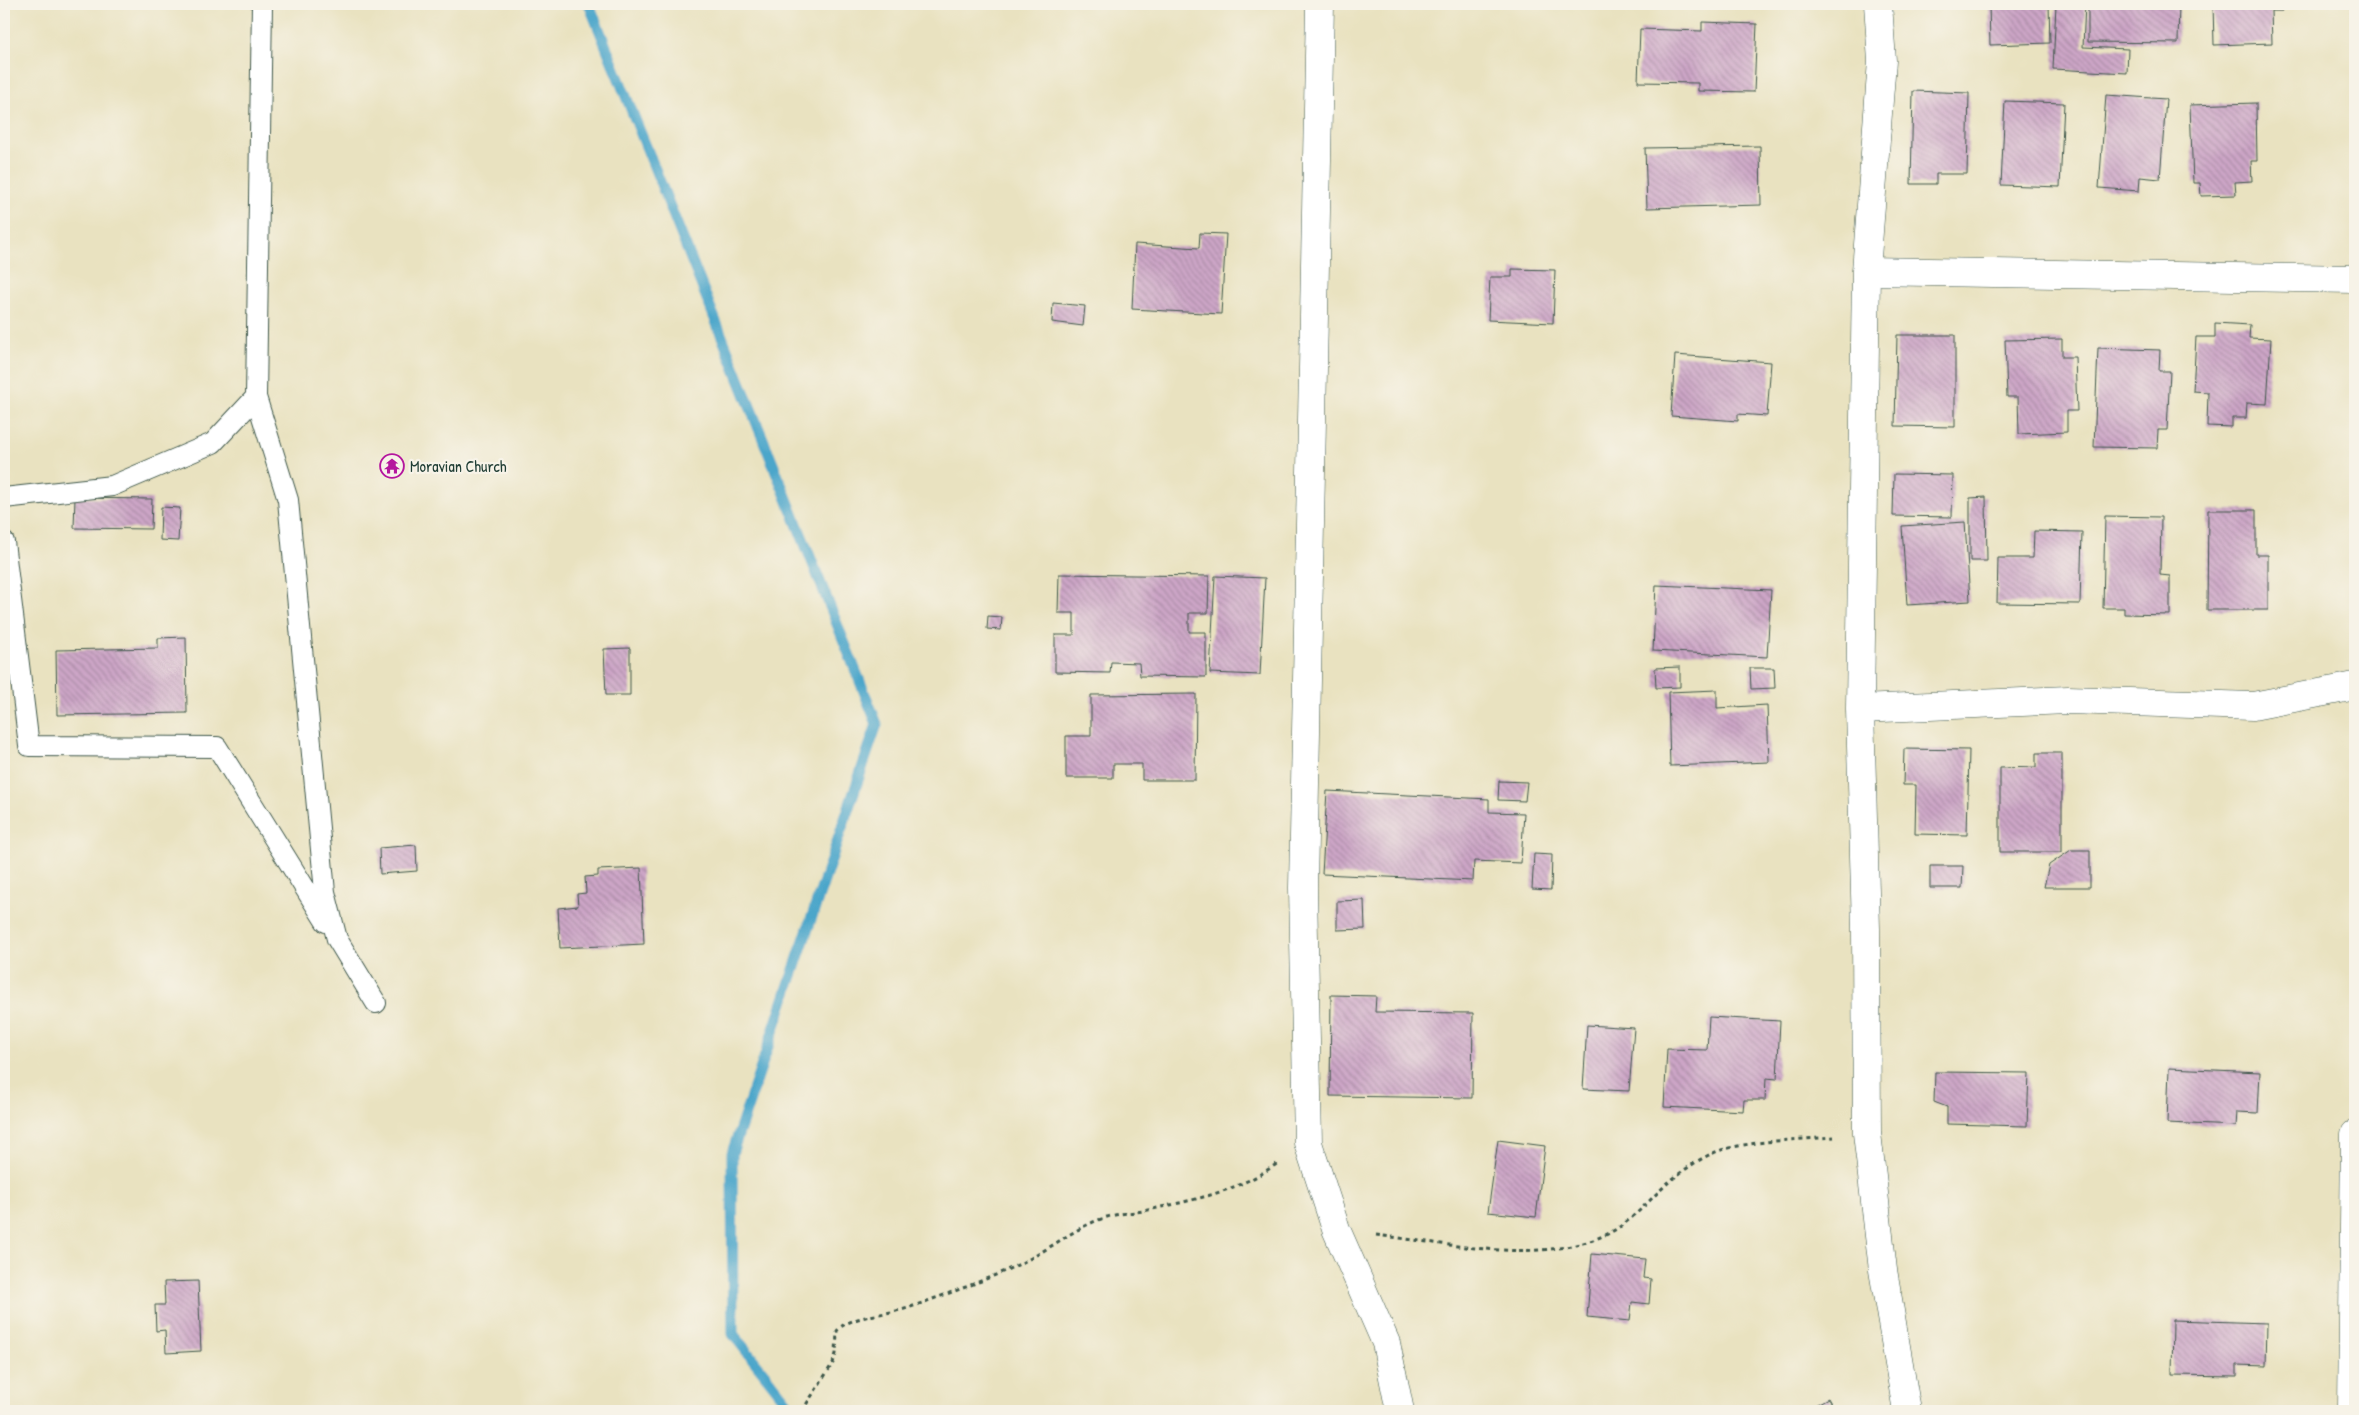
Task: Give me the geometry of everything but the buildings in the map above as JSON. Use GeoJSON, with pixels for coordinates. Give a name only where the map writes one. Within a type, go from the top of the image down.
{"type":"FeatureCollection","features":[{"type":"Feature","properties":{"kind":"street"},"geometry":{"type":"LineString","coordinates":[[1320,4],[1303,888],[1308,1143],[1336,1229],[1386,1343],[1400,1411]]}},
{"type":"Feature","properties":{"kind":"street"},"geometry":{"type":"LineString","coordinates":[[1878,4],[1882,61],[1866,271],[1860,709],[1866,929],[1867,1134],[1883,1270],[1907,1411]]}},
{"type":"Feature","properties":{"kind":"street"},"geometry":{"type":"LineString","coordinates":[[1866,271],[2355,279]]}},
{"type":"Feature","properties":{"kind":"street"},"geometry":{"type":"LineString","coordinates":[[1860,709],[2068,700],[2252,706],[2355,686]]}},
{"type":"Feature","properties":{"kind":"street"},"geometry":{"type":"LineString","coordinates":[[2352,1411],[2355,1134]]}},
{"type":"Feature","properties":{"kind":"lane"},"geometry":{"type":"LineString","coordinates":[[262,4],[256,397],[288,500],[325,892],[337,939]]}},
{"type":"Feature","properties":{"kind":"lane"},"geometry":{"type":"LineString","coordinates":[[4,498],[112,486],[213,443],[256,397]]}},
{"type":"Feature","properties":{"kind":"lane"},"geometry":{"type":"LineString","coordinates":[[4,542],[29,746],[217,747],[376,1003]]}},
{"type":"Feature","properties":{"kind":"path"},"geometry":{"type":"LineString","coordinates":[[1336,1229],[1476,1248],[1557,1250],[1604,1236],[1640,1211],[1677,1174],[1697,1161],[1724,1149],[1867,1134]]}},
{"type":"Feature","properties":{"kind":"path"},"geometry":{"type":"LineString","coordinates":[[802,1411],[833,1363],[836,1354],[837,1331],[846,1322],[894,1313],[1000,1273],[1032,1258],[1069,1233],[1109,1216],[1147,1210],[1230,1190],[1262,1174],[1308,1143]]}},
{"type":"Feature","properties":{"kind":"waterway"},"geometry":{"type":"LineString","coordinates":[[589,4],[877,724],[732,1153],[733,1334],[794,1411]]}},
{"type":"Feature","properties":{"kind":"place","name":"Moravian Church"},"geometry":{"type":"Point","coordinates":[392,466]}}]}
